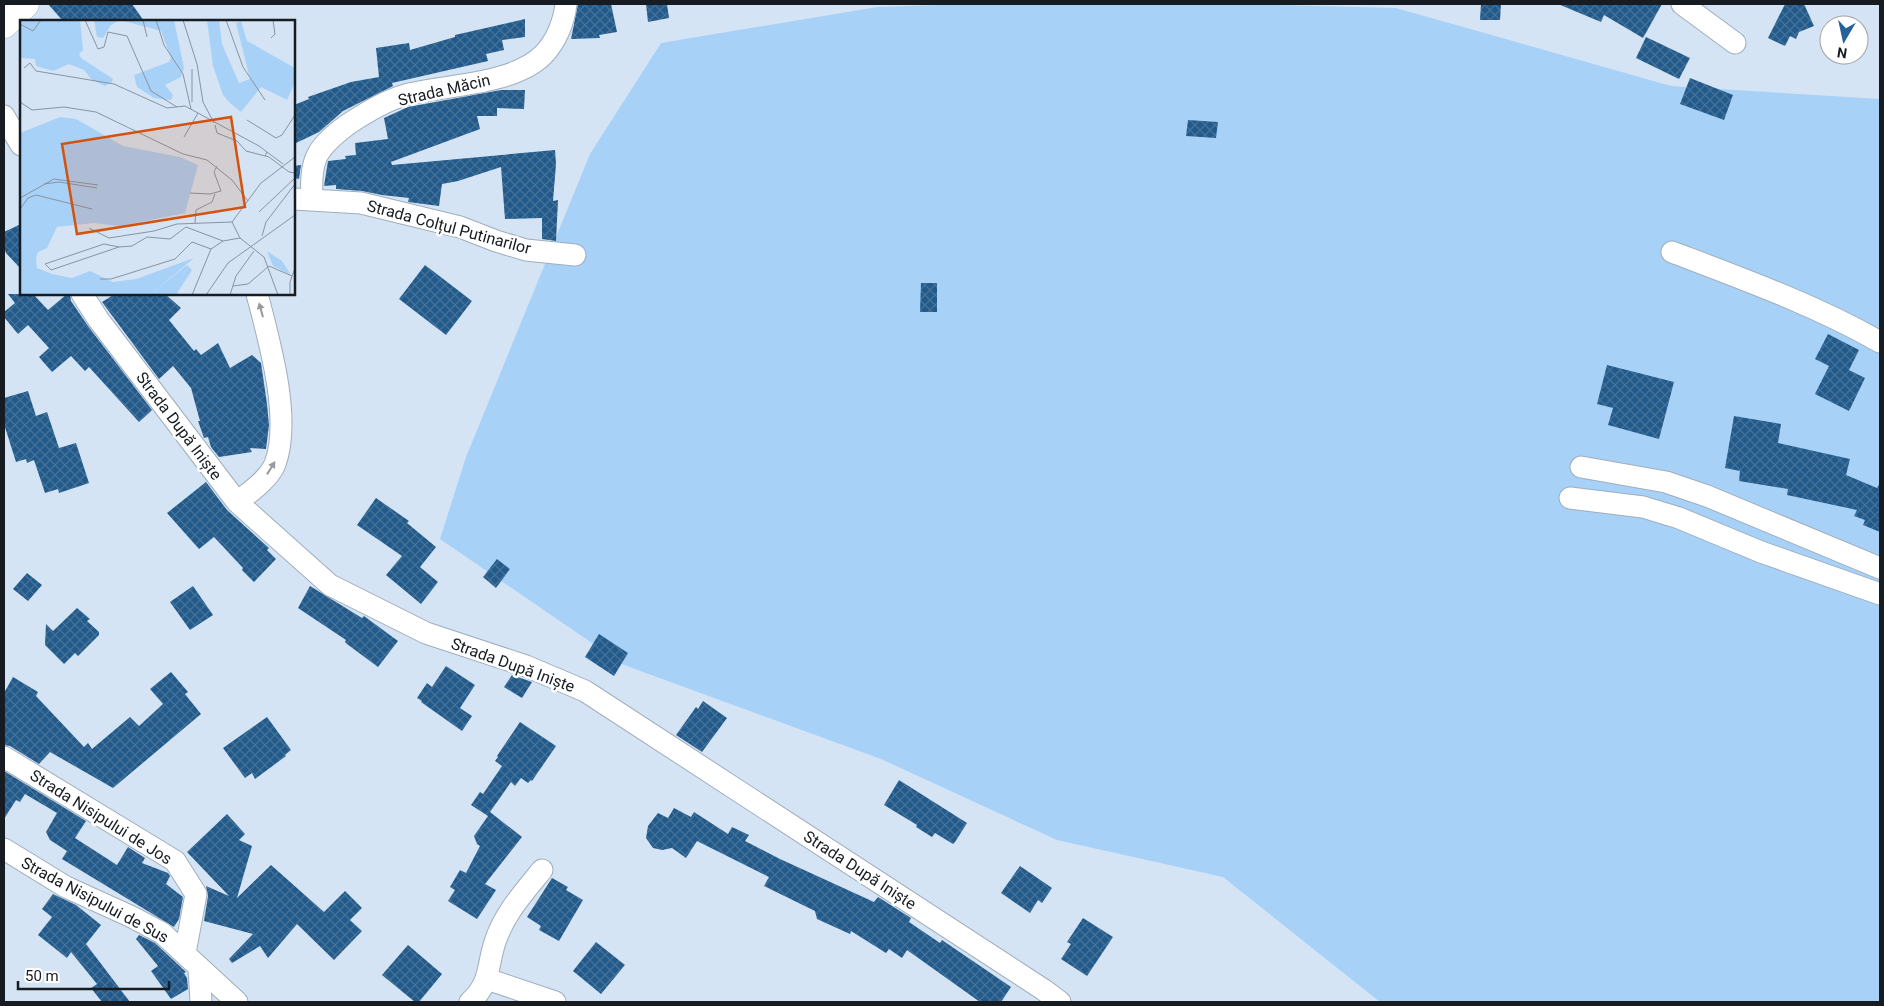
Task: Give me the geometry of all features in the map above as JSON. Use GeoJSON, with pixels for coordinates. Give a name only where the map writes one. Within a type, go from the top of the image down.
{"type":"FeatureCollection","features":[{"type":"Feature","properties":{"kind":"street"},"geometry":{"type":"LineString","coordinates":[[4,24],[25,4]]}},
{"type":"Feature","properties":{"kind":"street","name":"Strada Măcin"},"geometry":{"type":"LineString","coordinates":[[303,199],[317,152],[332,136],[352,122],[403,96],[499,77],[523,68],[543,55],[556,36],[565,14],[566,4]]}},
{"type":"Feature","properties":{"kind":"street"},"geometry":{"type":"LineString","coordinates":[[1682,4],[1735,43]]}},
{"type":"Feature","properties":{"kind":"street"},"geometry":{"type":"LineString","coordinates":[[4,116],[20,143]]}},
{"type":"Feature","properties":{"kind":"street","name":"Strada Colțul Putinarilor"},"geometry":{"type":"LineString","coordinates":[[303,199],[361,203],[460,227],[526,250],[575,255]]}},
{"type":"Feature","properties":{"kind":"street"},"geometry":{"type":"LineString","coordinates":[[1672,252],[1847,323],[1880,342]]}},
{"type":"Feature","properties":{"kind":"street","name":"Strada După Iniște"},"geometry":{"type":"LineString","coordinates":[[83,295],[98,319],[237,502],[330,585],[426,633],[526,666],[585,691],[1060,1002]]}},
{"type":"Feature","properties":{"kind":"street"},"geometry":{"type":"LineString","coordinates":[[237,502],[257,486],[274,466],[281,440],[280,401],[257,295]]}},
{"type":"Feature","properties":{"kind":"street"},"geometry":{"type":"LineString","coordinates":[[1581,467],[1666,482],[1707,496],[1880,568]]}},
{"type":"Feature","properties":{"kind":"street"},"geometry":{"type":"LineString","coordinates":[[1570,498],[1643,507],[1679,518],[1761,552],[1880,594]]}},
{"type":"Feature","properties":{"kind":"street","name":"Strada Nisipului de Jos"},"geometry":{"type":"LineString","coordinates":[[4,757],[175,861],[196,894],[192,961]]}},
{"type":"Feature","properties":{"kind":"street","name":"Strada Nisipului de Sus"},"geometry":{"type":"LineString","coordinates":[[4,849],[66,887],[162,933],[237,1002]]}},
{"type":"Feature","properties":{"kind":"street"},"geometry":{"type":"LineString","coordinates":[[470,1002],[487,979],[495,942],[511,909],[542,870]]}},
{"type":"Feature","properties":{"kind":"street"},"geometry":{"type":"LineString","coordinates":[[192,961],[201,1002]]}},
{"type":"Feature","properties":{"kind":"street"},"geometry":{"type":"LineString","coordinates":[[487,979],[555,1002]]}},
{"type":"Feature","properties":{"kind":"shaded area"},"geometry":{"type":"Polygon","coordinates":[[[968,4],[1239,4],[1396,8],[1671,86],[1880,99],[1880,1002],[1380,1002],[1223,877],[1057,840],[881,759],[624,665],[440,539],[466,457],[590,154],[661,43],[877,7],[968,4]]]}},
{"type":"Feature","properties":{"kind":"building"},"geometry":{"type":"Polygon","coordinates":[[[48,4],[132,4],[143,20],[62,20],[48,4]]]}},
{"type":"Feature","properties":{"kind":"building"},"geometry":{"type":"Polygon","coordinates":[[[578,4],[611,4],[617,32],[599,35],[600,38],[571,39],[578,4]]]}},
{"type":"Feature","properties":{"kind":"building"},"geometry":{"type":"Polygon","coordinates":[[[646,4],[667,4],[669,18],[648,22],[646,4]]]}},
{"type":"Feature","properties":{"kind":"building"},"geometry":{"type":"Polygon","coordinates":[[[1481,4],[1501,4],[1500,20],[1480,20],[1481,4]]]}},
{"type":"Feature","properties":{"kind":"building"},"geometry":{"type":"Polygon","coordinates":[[[1558,4],[1662,4],[1643,38],[1604,15],[1601,22],[1558,4]]]}},
{"type":"Feature","properties":{"kind":"building"},"geometry":{"type":"Polygon","coordinates":[[[1785,4],[1804,4],[1814,26],[1799,32],[1796,39],[1790,36],[1785,46],[1768,38],[1785,4]]]}},
{"type":"Feature","properties":{"kind":"building"},"geometry":{"type":"Polygon","coordinates":[[[525,19],[525,37],[502,40],[504,50],[486,54],[488,61],[392,83],[393,86],[343,111],[319,132],[295,144],[295,105],[309,99],[308,97],[351,82],[379,77],[376,48],[409,43],[410,50],[455,37],[455,35],[525,19]]]}},
{"type":"Feature","properties":{"kind":"building"},"geometry":{"type":"Polygon","coordinates":[[[1646,37],[1690,58],[1679,79],[1636,58],[1646,37]]]}},
{"type":"Feature","properties":{"kind":"building"},"geometry":{"type":"Polygon","coordinates":[[[1690,78],[1733,95],[1724,120],[1680,104],[1690,78]]]}},
{"type":"Feature","properties":{"kind":"building"},"geometry":{"type":"Polygon","coordinates":[[[501,90],[525,90],[524,109],[497,108],[497,116],[477,116],[480,129],[391,162],[392,165],[555,150],[556,164],[553,201],[558,200],[556,241],[542,239],[542,218],[505,219],[501,167],[458,181],[442,184],[439,206],[408,202],[409,198],[336,189],[336,185],[324,186],[328,161],[346,159],[345,156],[356,155],[355,143],[388,139],[384,118],[408,107],[501,90]]]}},
{"type":"Feature","properties":{"kind":"building"},"geometry":{"type":"Polygon","coordinates":[[[1188,120],[1218,122],[1216,138],[1186,136],[1188,120]]]}},
{"type":"Feature","properties":{"kind":"building"},"geometry":{"type":"Polygon","coordinates":[[[301,165],[299,179],[295,178],[295,166],[301,165]]]}},
{"type":"Feature","properties":{"kind":"building"},"geometry":{"type":"Polygon","coordinates":[[[20,224],[20,268],[6,253],[4,232],[20,224]]]}},
{"type":"Feature","properties":{"kind":"building"},"geometry":{"type":"Polygon","coordinates":[[[425,265],[472,301],[446,335],[399,299],[425,265]]]}},
{"type":"Feature","properties":{"kind":"building"},"geometry":{"type":"Polygon","coordinates":[[[921,283],[937,283],[937,312],[920,312],[921,283]]]}},
{"type":"Feature","properties":{"kind":"building"},"geometry":{"type":"Polygon","coordinates":[[[8,294],[34,295],[48,310],[66,295],[70,295],[71,301],[88,326],[152,410],[139,422],[89,367],[85,371],[71,356],[52,372],[39,357],[49,348],[28,325],[18,334],[4,317],[4,312],[15,303],[8,294]]]}},
{"type":"Feature","properties":{"kind":"building"},"geometry":{"type":"Polygon","coordinates":[[[113,295],[166,295],[181,308],[169,320],[194,351],[196,349],[201,355],[218,343],[230,368],[252,355],[261,363],[269,425],[266,449],[250,448],[252,452],[219,457],[211,447],[208,437],[204,438],[198,421],[200,421],[191,388],[173,366],[159,379],[102,302],[113,295]]]}},
{"type":"Feature","properties":{"kind":"building"},"geometry":{"type":"Polygon","coordinates":[[[1828,334],[1859,350],[1849,370],[1865,378],[1849,411],[1815,394],[1829,366],[1815,359],[1828,334]]]}},
{"type":"Feature","properties":{"kind":"building"},"geometry":{"type":"Polygon","coordinates":[[[1607,365],[1674,382],[1659,439],[1608,425],[1613,408],[1597,404],[1607,365]]]}},
{"type":"Feature","properties":{"kind":"building"},"geometry":{"type":"Polygon","coordinates":[[[28,391],[36,416],[47,412],[59,448],[76,443],[89,483],[59,493],[58,489],[45,493],[34,460],[27,463],[26,459],[16,462],[4,424],[4,398],[28,391]]]}},
{"type":"Feature","properties":{"kind":"building"},"geometry":{"type":"Polygon","coordinates":[[[1734,416],[1781,424],[1778,443],[1850,459],[1846,475],[1877,488],[1880,483],[1880,532],[1863,525],[1865,520],[1854,516],[1857,510],[1787,495],[1788,489],[1739,481],[1740,471],[1725,468],[1734,416]]]}},
{"type":"Feature","properties":{"kind":"building"},"geometry":{"type":"Polygon","coordinates":[[[206,482],[227,510],[269,548],[267,550],[276,559],[254,582],[214,537],[199,549],[167,513],[206,482]]]}},
{"type":"Feature","properties":{"kind":"building"},"geometry":{"type":"Polygon","coordinates":[[[376,498],[409,521],[407,523],[436,547],[420,567],[438,582],[421,604],[386,575],[402,556],[357,525],[376,498]]]}},
{"type":"Feature","properties":{"kind":"building"},"geometry":{"type":"Polygon","coordinates":[[[497,559],[510,569],[496,588],[483,577],[497,559]]]}},
{"type":"Feature","properties":{"kind":"building"},"geometry":{"type":"Polygon","coordinates":[[[27,573],[42,585],[28,601],[13,589],[27,573]]]}},
{"type":"Feature","properties":{"kind":"building"},"geometry":{"type":"Polygon","coordinates":[[[193,586],[213,615],[190,630],[170,602],[193,586]]]}},
{"type":"Feature","properties":{"kind":"building"},"geometry":{"type":"Polygon","coordinates":[[[310,586],[362,618],[364,616],[398,641],[378,667],[347,644],[346,640],[298,608],[310,586]]]}},
{"type":"Feature","properties":{"kind":"building"},"geometry":{"type":"Polygon","coordinates":[[[77,608],[90,619],[87,621],[99,632],[99,635],[78,656],[75,653],[64,664],[45,645],[46,624],[53,631],[77,608]]]}},
{"type":"Feature","properties":{"kind":"building"},"geometry":{"type":"Polygon","coordinates":[[[599,634],[628,653],[614,676],[585,657],[599,634]]]}},
{"type":"Feature","properties":{"kind":"building"},"geometry":{"type":"Polygon","coordinates":[[[446,666],[475,685],[460,708],[472,716],[462,731],[417,698],[427,683],[432,687],[446,666]]]}},
{"type":"Feature","properties":{"kind":"building"},"geometry":{"type":"Polygon","coordinates":[[[171,672],[188,692],[185,694],[201,714],[113,788],[50,752],[39,764],[10,746],[4,745],[4,693],[13,677],[38,692],[36,696],[84,747],[88,743],[92,749],[130,717],[139,726],[163,704],[150,689],[171,672]]]}},
{"type":"Feature","properties":{"kind":"building"},"geometry":{"type":"Polygon","coordinates":[[[512,675],[532,682],[522,698],[504,687],[512,675]]]}},
{"type":"Feature","properties":{"kind":"building"},"geometry":{"type":"Polygon","coordinates":[[[703,701],[727,718],[702,752],[676,735],[696,707],[698,709],[703,701]]]}},
{"type":"Feature","properties":{"kind":"building"},"geometry":{"type":"Polygon","coordinates":[[[267,717],[291,750],[286,756],[255,779],[252,773],[245,778],[223,748],[267,717]]]}},
{"type":"Feature","properties":{"kind":"building"},"geometry":{"type":"Polygon","coordinates":[[[520,722],[556,746],[532,781],[528,783],[521,778],[515,786],[511,782],[490,812],[522,837],[485,884],[496,890],[477,919],[448,901],[455,890],[450,887],[460,870],[466,873],[480,846],[477,844],[474,836],[488,816],[471,805],[480,792],[483,794],[502,766],[495,761],[497,756],[520,722]]]}},
{"type":"Feature","properties":{"kind":"building"},"geometry":{"type":"Polygon","coordinates":[[[4,771],[86,821],[75,838],[117,865],[128,847],[145,858],[142,863],[168,873],[170,876],[166,884],[183,897],[179,919],[174,927],[62,859],[67,851],[50,840],[46,832],[57,813],[25,794],[20,802],[16,800],[4,819],[4,771]]]}},
{"type":"Feature","properties":{"kind":"building"},"geometry":{"type":"Polygon","coordinates":[[[899,780],[967,823],[953,844],[935,833],[932,837],[916,827],[917,825],[884,805],[899,780]]]}},
{"type":"Feature","properties":{"kind":"building"},"geometry":{"type":"Polygon","coordinates":[[[674,808],[691,817],[694,812],[728,834],[732,827],[749,835],[745,841],[874,902],[878,897],[911,918],[909,922],[940,943],[942,940],[1011,987],[1001,1002],[980,1002],[907,950],[902,958],[889,949],[886,953],[851,931],[850,934],[817,919],[815,911],[764,886],[769,877],[697,841],[686,858],[672,848],[662,850],[653,848],[646,838],[648,826],[658,813],[668,818],[674,808]]]}},
{"type":"Feature","properties":{"kind":"building"},"geometry":{"type":"Polygon","coordinates":[[[227,814],[245,834],[239,840],[252,846],[237,898],[271,865],[324,912],[345,891],[362,908],[350,920],[362,931],[334,960],[297,924],[268,958],[260,946],[232,963],[229,959],[253,934],[204,921],[208,896],[206,886],[229,896],[187,852],[227,814]]]}},
{"type":"Feature","properties":{"kind":"building"},"geometry":{"type":"Polygon","coordinates":[[[1020,866],[1052,888],[1042,903],[1038,900],[1030,913],[1001,893],[1020,866]]]}},
{"type":"Feature","properties":{"kind":"building"},"geometry":{"type":"Polygon","coordinates":[[[552,878],[568,887],[566,890],[583,900],[559,941],[539,930],[541,926],[527,917],[552,878]]]}},
{"type":"Feature","properties":{"kind":"building"},"geometry":{"type":"Polygon","coordinates":[[[53,894],[76,905],[101,925],[86,944],[130,1002],[102,1002],[91,988],[97,984],[71,952],[67,958],[38,935],[52,917],[42,909],[53,894]]]}},
{"type":"Feature","properties":{"kind":"building"},"geometry":{"type":"Polygon","coordinates":[[[1083,918],[1113,937],[1087,976],[1061,959],[1071,944],[1067,942],[1083,918]]]}},
{"type":"Feature","properties":{"kind":"building"},"geometry":{"type":"Polygon","coordinates":[[[139,935],[155,943],[186,972],[184,973],[187,978],[188,989],[171,999],[151,971],[158,966],[136,939],[139,935]]]}},
{"type":"Feature","properties":{"kind":"building"},"geometry":{"type":"Polygon","coordinates":[[[596,942],[625,965],[601,994],[573,971],[596,942]]]}},
{"type":"Feature","properties":{"kind":"building"},"geometry":{"type":"Polygon","coordinates":[[[408,945],[442,974],[419,1002],[415,1002],[382,975],[408,945]]]}}]}
